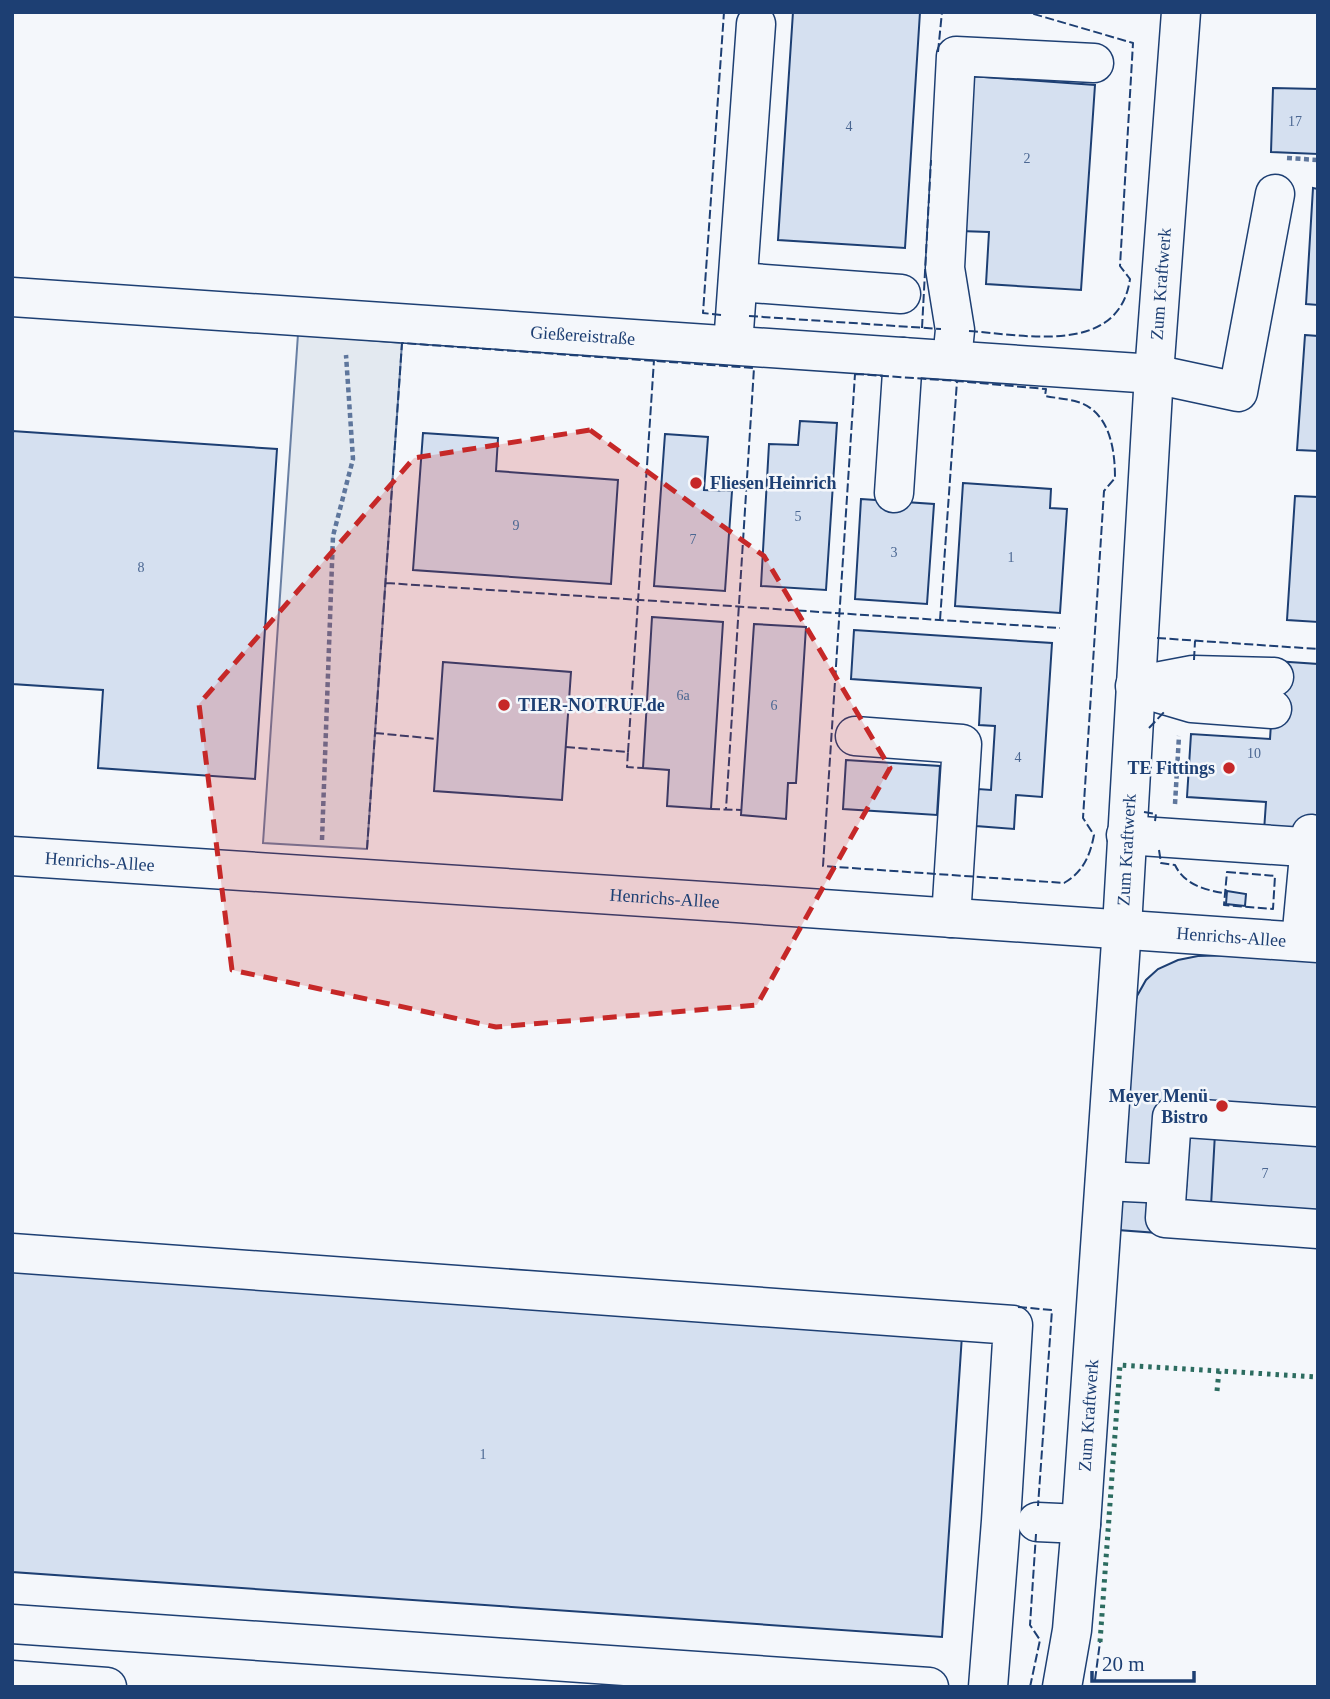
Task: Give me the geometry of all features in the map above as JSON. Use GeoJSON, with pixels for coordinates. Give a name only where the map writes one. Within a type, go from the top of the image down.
{"type":"FeatureCollection","features":[{"type":"Feature","properties":{"kind":"street","name":"Zum Kraftwerk"},"geometry":{"type":"LineString","coordinates":[[1068,1686],[1105,1181],[1154,374],[1181,12]]}},
{"type":"Feature","properties":{"kind":"street"},"geometry":{"type":"LineString","coordinates":[[733,345],[756,24]]}},
{"type":"Feature","properties":{"kind":"street"},"geometry":{"type":"LineString","coordinates":[[953,360],[955,330],[945,268],[956,56],[1094,63]]}},
{"type":"Feature","properties":{"kind":"street","name":"Gießereistraße"},"geometry":{"type":"LineString","coordinates":[[12,297],[1154,374],[1238,392],[1275,194]]}},
{"type":"Feature","properties":{"kind":"street"},"geometry":{"type":"LineString","coordinates":[[738,282],[901,294]]}},
{"type":"Feature","properties":{"kind":"street"},"geometry":{"type":"LineString","coordinates":[[894,493],[903,357]]}},
{"type":"Feature","properties":{"kind":"street"},"geometry":{"type":"LineString","coordinates":[[1193,675],[1273,693],[1192,703],[1135,686],[1193,675]]}},
{"type":"Feature","properties":{"kind":"street"},"geometry":{"type":"LineString","coordinates":[[855,736],[962,744],[951,918]]}},
{"type":"Feature","properties":{"kind":"street"},"geometry":{"type":"LineString","coordinates":[[1126,835],[1313,843],[1310,942]]}},
{"type":"Feature","properties":{"kind":"street","name":"Henrichs-Allee"},"geometry":{"type":"LineString","coordinates":[[12,856],[1310,942]]}},
{"type":"Feature","properties":{"kind":"street"},"geometry":{"type":"LineString","coordinates":[[1318,1127],[1172,1117],[1165,1218],[1318,1228]]}},
{"type":"Feature","properties":{"kind":"street"},"geometry":{"type":"LineString","coordinates":[[1105,1181],[1167,1184]]}},
{"type":"Feature","properties":{"kind":"street"},"geometry":{"type":"LineString","coordinates":[[12,1252],[1013,1325],[988,1687]]}},
{"type":"Feature","properties":{"kind":"street"},"geometry":{"type":"LineString","coordinates":[[1037,1521],[1081,1524]]}},
{"type":"Feature","properties":{"kind":"street"},"geometry":{"type":"LineString","coordinates":[[12,1624],[809,1683],[929,1687]]}},
{"type":"Feature","properties":{"kind":"street"},"geometry":{"type":"LineString","coordinates":[[12,1680],[107,1687]]}},
{"type":"Feature","properties":{"kind":"path"},"geometry":{"type":"LineString","coordinates":[[320,876],[333,536],[353,459],[345,320]]}},
{"type":"Feature","properties":{"kind":"path"},"geometry":{"type":"LineString","coordinates":[[1173,838],[1181,700]]}},
{"type":"Feature","properties":{"kind":"highlighted area"},"geometry":{"type":"Polygon","coordinates":[[[590,430],[764,556],[890,768],[757,1005],[496,1027],[232,970],[199,704],[414,458],[590,430]]]}},
{"type":"Feature","properties":{"kind":"shaded area"},"geometry":{"type":"Polygon","coordinates":[[[298,334],[402,343],[367,849],[263,843],[298,334]]]}},
{"type":"Feature","properties":{"kind":"building"},"geometry":{"type":"Polygon","coordinates":[[[793,12],[920,12],[905,248],[778,240],[793,12]]]}},
{"type":"Feature","properties":{"kind":"building"},"geometry":{"type":"Polygon","coordinates":[[[970,76],[1095,85],[1081,290],[986,284],[989,232],[960,231],[970,76]]]}},
{"type":"Feature","properties":{"kind":"building"},"geometry":{"type":"Polygon","coordinates":[[[1273,88],[1318,89],[1318,154],[1271,152],[1273,88]]]}},
{"type":"Feature","properties":{"kind":"building"},"geometry":{"type":"Polygon","coordinates":[[[1313,188],[1318,189],[1318,305],[1306,304],[1313,188]]]}},
{"type":"Feature","properties":{"kind":"building"},"geometry":{"type":"Polygon","coordinates":[[[1305,335],[1318,336],[1318,451],[1297,450],[1305,335]]]}},
{"type":"Feature","properties":{"kind":"building"},"geometry":{"type":"Polygon","coordinates":[[[800,421],[837,423],[826,590],[761,586],[769,444],[798,445],[800,421]]]}},
{"type":"Feature","properties":{"kind":"building"},"geometry":{"type":"Polygon","coordinates":[[[12,431],[277,449],[255,779],[98,768],[103,690],[12,684],[12,431]]]}},
{"type":"Feature","properties":{"kind":"building"},"geometry":{"type":"Polygon","coordinates":[[[423,433],[498,438],[496,471],[618,480],[611,584],[413,570],[423,433]]]}},
{"type":"Feature","properties":{"kind":"building"},"geometry":{"type":"Polygon","coordinates":[[[665,434],[708,437],[704,490],[732,491],[725,591],[654,586],[665,434]]]}},
{"type":"Feature","properties":{"kind":"building"},"geometry":{"type":"Polygon","coordinates":[[[963,483],[1051,489],[1050,508],[1067,509],[1060,613],[955,606],[963,483]]]}},
{"type":"Feature","properties":{"kind":"building"},"geometry":{"type":"Polygon","coordinates":[[[1295,496],[1318,497],[1318,622],[1287,620],[1295,496]]]}},
{"type":"Feature","properties":{"kind":"building"},"geometry":{"type":"Polygon","coordinates":[[[861,499],[934,504],[927,604],[855,599],[861,499]]]}},
{"type":"Feature","properties":{"kind":"building"},"geometry":{"type":"Polygon","coordinates":[[[652,617],[723,622],[711,809],[667,806],[669,770],[643,768],[652,617]]]}},
{"type":"Feature","properties":{"kind":"building"},"geometry":{"type":"Polygon","coordinates":[[[754,624],[806,627],[796,783],[788,783],[786,819],[741,815],[754,624]]]}},
{"type":"Feature","properties":{"kind":"building"},"geometry":{"type":"Polygon","coordinates":[[[854,630],[1052,643],[1042,797],[1016,795],[1014,829],[976,826],[978,789],[991,790],[995,726],[979,725],[981,688],[851,679],[854,630]]]}},
{"type":"Feature","properties":{"kind":"building"},"geometry":{"type":"Polygon","coordinates":[[[1275,661],[1318,664],[1318,834],[1264,831],[1266,802],[1187,797],[1191,734],[1270,739],[1275,661]]]}},
{"type":"Feature","properties":{"kind":"building","name":"TIER-NOTRUF.de"},"geometry":{"type":"Polygon","coordinates":[[[443,662],[571,672],[562,800],[434,791],[443,662]]]}},
{"type":"Feature","properties":{"kind":"building"},"geometry":{"type":"Polygon","coordinates":[[[846,760],[940,766],[937,815],[843,809],[846,760]]]}},
{"type":"Feature","properties":{"kind":"building"},"geometry":{"type":"Polygon","coordinates":[[[1227,891],[1246,894],[1245,906],[1226,904],[1227,891]]]}},
{"type":"Feature","properties":{"kind":"building","name":"Meyer Menü Bistro"},"geometry":{"type":"Polygon","coordinates":[[[1233,955],[1318,961],[1318,1245],[1118,1230],[1133,1010],[1137,996],[1146,980],[1158,969],[1178,960],[1198,956],[1233,955]]]}},
{"type":"Feature","properties":{"kind":"building"},"geometry":{"type":"Polygon","coordinates":[[[1215,1133],[1318,1140],[1318,1213],[1211,1206],[1215,1133]]]}},
{"type":"Feature","properties":{"kind":"building"},"geometry":{"type":"Polygon","coordinates":[[[12,1268],[962,1335],[942,1637],[12,1572],[12,1268]]]}},
{"type":"Feature","properties":{"kind":"hedge"},"geometry":{"type":"LineString","coordinates":[[1100,1642],[1120,1365],[1318,1377]]}},
{"type":"Feature","properties":{"kind":"hedge"},"geometry":{"type":"LineString","coordinates":[[1217,1391],[1219,1371]]}},
{"type":"Feature","properties":{"kind":"fence"},"geometry":{"type":"LineString","coordinates":[[721,315],[703,313],[724,12]]}},
{"type":"Feature","properties":{"kind":"fence"},"geometry":{"type":"LineString","coordinates":[[938,52],[942,12]]}},
{"type":"Feature","properties":{"kind":"fence"},"geometry":{"type":"LineString","coordinates":[[969,331],[1042,337],[1089,330],[1108,320],[1122,304],[1130,279],[1120,266],[1133,43],[1027,12]]}},
{"type":"Feature","properties":{"kind":"fence"},"geometry":{"type":"LineString","coordinates":[[922,328],[931,160]]}},
{"type":"Feature","properties":{"kind":"fence"},"geometry":{"type":"LineString","coordinates":[[749,316],[941,329]]}},
{"type":"Feature","properties":{"kind":"fence"},"geometry":{"type":"LineString","coordinates":[[367,849],[402,343],[754,368],[726,809]]}},
{"type":"Feature","properties":{"kind":"fence"},"geometry":{"type":"LineString","coordinates":[[628,752],[654,360]]}},
{"type":"Feature","properties":{"kind":"fence"},"geometry":{"type":"LineString","coordinates":[[855,374],[1046,389],[1045,396],[1074,401],[1089,407],[1104,423],[1112,444],[1115,478],[1104,491],[1083,818],[1094,835],[1085,863],[1064,883],[823,866],[855,374]]}},
{"type":"Feature","properties":{"kind":"fence"},"geometry":{"type":"LineString","coordinates":[[940,620],[957,381]]}},
{"type":"Feature","properties":{"kind":"fence"},"geometry":{"type":"LineString","coordinates":[[386,583],[1060,628]]}},
{"type":"Feature","properties":{"kind":"fence"},"geometry":{"type":"LineString","coordinates":[[1157,638],[1318,649]]}},
{"type":"Feature","properties":{"kind":"fence"},"geometry":{"type":"LineString","coordinates":[[1194,660],[1195,641]]}},
{"type":"Feature","properties":{"kind":"fence"},"geometry":{"type":"LineString","coordinates":[[1149,728],[1166,710]]}},
{"type":"Feature","properties":{"kind":"fence"},"geometry":{"type":"LineString","coordinates":[[375,733],[437,739]]}},
{"type":"Feature","properties":{"kind":"fence"},"geometry":{"type":"LineString","coordinates":[[566,747],[628,752],[627,767],[643,768]]}},
{"type":"Feature","properties":{"kind":"fence"},"geometry":{"type":"LineString","coordinates":[[711,809],[741,810]]}},
{"type":"Feature","properties":{"kind":"fence"},"geometry":{"type":"LineString","coordinates":[[1144,812],[1156,814],[1155,821]]}},
{"type":"Feature","properties":{"kind":"fence"},"geometry":{"type":"LineString","coordinates":[[1159,850],[1161,863],[1175,865],[1179,872],[1195,885],[1224,893]]}},
{"type":"Feature","properties":{"kind":"fence"},"geometry":{"type":"LineString","coordinates":[[1227,872],[1275,876],[1273,909],[1224,905],[1227,872]]}},
{"type":"Feature","properties":{"kind":"fence"},"geometry":{"type":"LineString","coordinates":[[1018,1307],[1052,1310],[1038,1506]]}},
{"type":"Feature","properties":{"kind":"fence"},"geometry":{"type":"LineString","coordinates":[[1030,1687],[1040,1640],[1030,1625],[1036,1534]]}},
{"type":"Feature","properties":{"kind":"fence"},"geometry":{"type":"LineString","coordinates":[[1095,1680],[1100,1642]]}},
{"type":"Feature","properties":{"kind":"place","name":"Fliesen Heinrich"},"geometry":{"type":"Point","coordinates":[696,483]}},
{"type":"Feature","properties":{"kind":"place","name":"TIER-NOTRUF.de"},"geometry":{"type":"Point","coordinates":[504,705]}},
{"type":"Feature","properties":{"kind":"place","name":"TE Fittings"},"geometry":{"type":"Point","coordinates":[1229,768]}},
{"type":"Feature","properties":{"kind":"place","name":"Meyer Menü Bistro"},"geometry":{"type":"Point","coordinates":[1222,1106]}}]}
